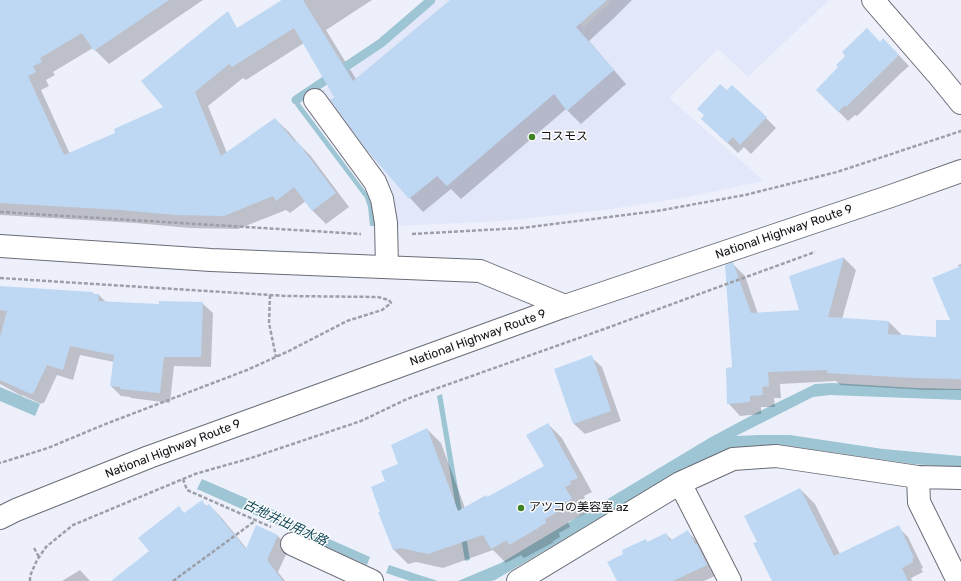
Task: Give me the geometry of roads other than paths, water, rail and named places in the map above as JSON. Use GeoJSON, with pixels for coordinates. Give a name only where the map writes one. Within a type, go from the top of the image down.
{"type":"FeatureCollection","features":[{"type":"Feature","properties":{"kind":"main road"},"geometry":{"type":"LineString","coordinates":[[873,0],[961,103]]}},
{"type":"Feature","properties":{"kind":"main road"},"geometry":{"type":"LineString","coordinates":[[315,100],[375,182],[382,199],[386,223],[387,267]]}},
{"type":"Feature","properties":{"kind":"main road","name":"National Highway Route 9"},"geometry":{"type":"LineString","coordinates":[[0,518],[16,510],[149,457],[565,306],[961,171]]}},
{"type":"Feature","properties":{"kind":"main road"},"geometry":{"type":"LineString","coordinates":[[0,246],[211,260],[480,271],[565,306]]}},
{"type":"Feature","properties":{"kind":"main road"},"geometry":{"type":"LineString","coordinates":[[518,581],[680,483],[733,460],[776,456],[918,477],[961,478]]}},
{"type":"Feature","properties":{"kind":"main road"},"geometry":{"type":"LineString","coordinates":[[918,477],[919,502],[958,581]]}},
{"type":"Feature","properties":{"kind":"main road"},"geometry":{"type":"LineString","coordinates":[[680,483],[730,581]]}},
{"type":"Feature","properties":{"kind":"main road"},"geometry":{"type":"LineString","coordinates":[[292,544],[372,581]]}},
{"type":"Feature","properties":{"kind":"water"},"geometry":{"type":"Polygon","coordinates":[[[299,102],[369,196],[373,208],[375,226],[370,226],[368,207],[365,198],[295,105],[299,102]]]}},
{"type":"Feature","properties":{"kind":"water"},"geometry":{"type":"Polygon","coordinates":[[[832,383],[961,389],[961,400],[830,395],[813,397],[736,436],[790,435],[883,449],[961,456],[961,468],[913,464],[781,445],[742,448],[686,467],[495,580],[458,581],[501,563],[711,437],[758,412],[815,384],[832,383]]]}},
{"type":"Feature","properties":{"kind":"water"},"geometry":{"type":"Polygon","coordinates":[[[0,387],[40,404],[35,416],[0,401],[0,387]]]}},
{"type":"Feature","properties":{"kind":"water"},"geometry":{"type":"Polygon","coordinates":[[[442,394],[470,560],[465,561],[437,396],[442,394]]]}},
{"type":"Feature","properties":{"kind":"water","name":"古地井出用水路"},"geometry":{"type":"Polygon","coordinates":[[[202,479],[285,515],[284,519],[370,557],[367,565],[197,489],[202,479]]]}},
{"type":"Feature","properties":{"kind":"water"},"geometry":{"type":"Polygon","coordinates":[[[389,565],[438,581],[410,581],[386,573],[389,565]]]}},
{"type":"Feature","properties":{"kind":"waterway"},"geometry":{"type":"LineString","coordinates":[[296,100],[381,43],[431,0]]}},
{"type":"Feature","properties":{"kind":"place","name":"コスモス"},"geometry":{"type":"Point","coordinates":[532,137]}},
{"type":"Feature","properties":{"kind":"place","name":"アツコの美容室 az"},"geometry":{"type":"Point","coordinates":[521,508]}}]}
